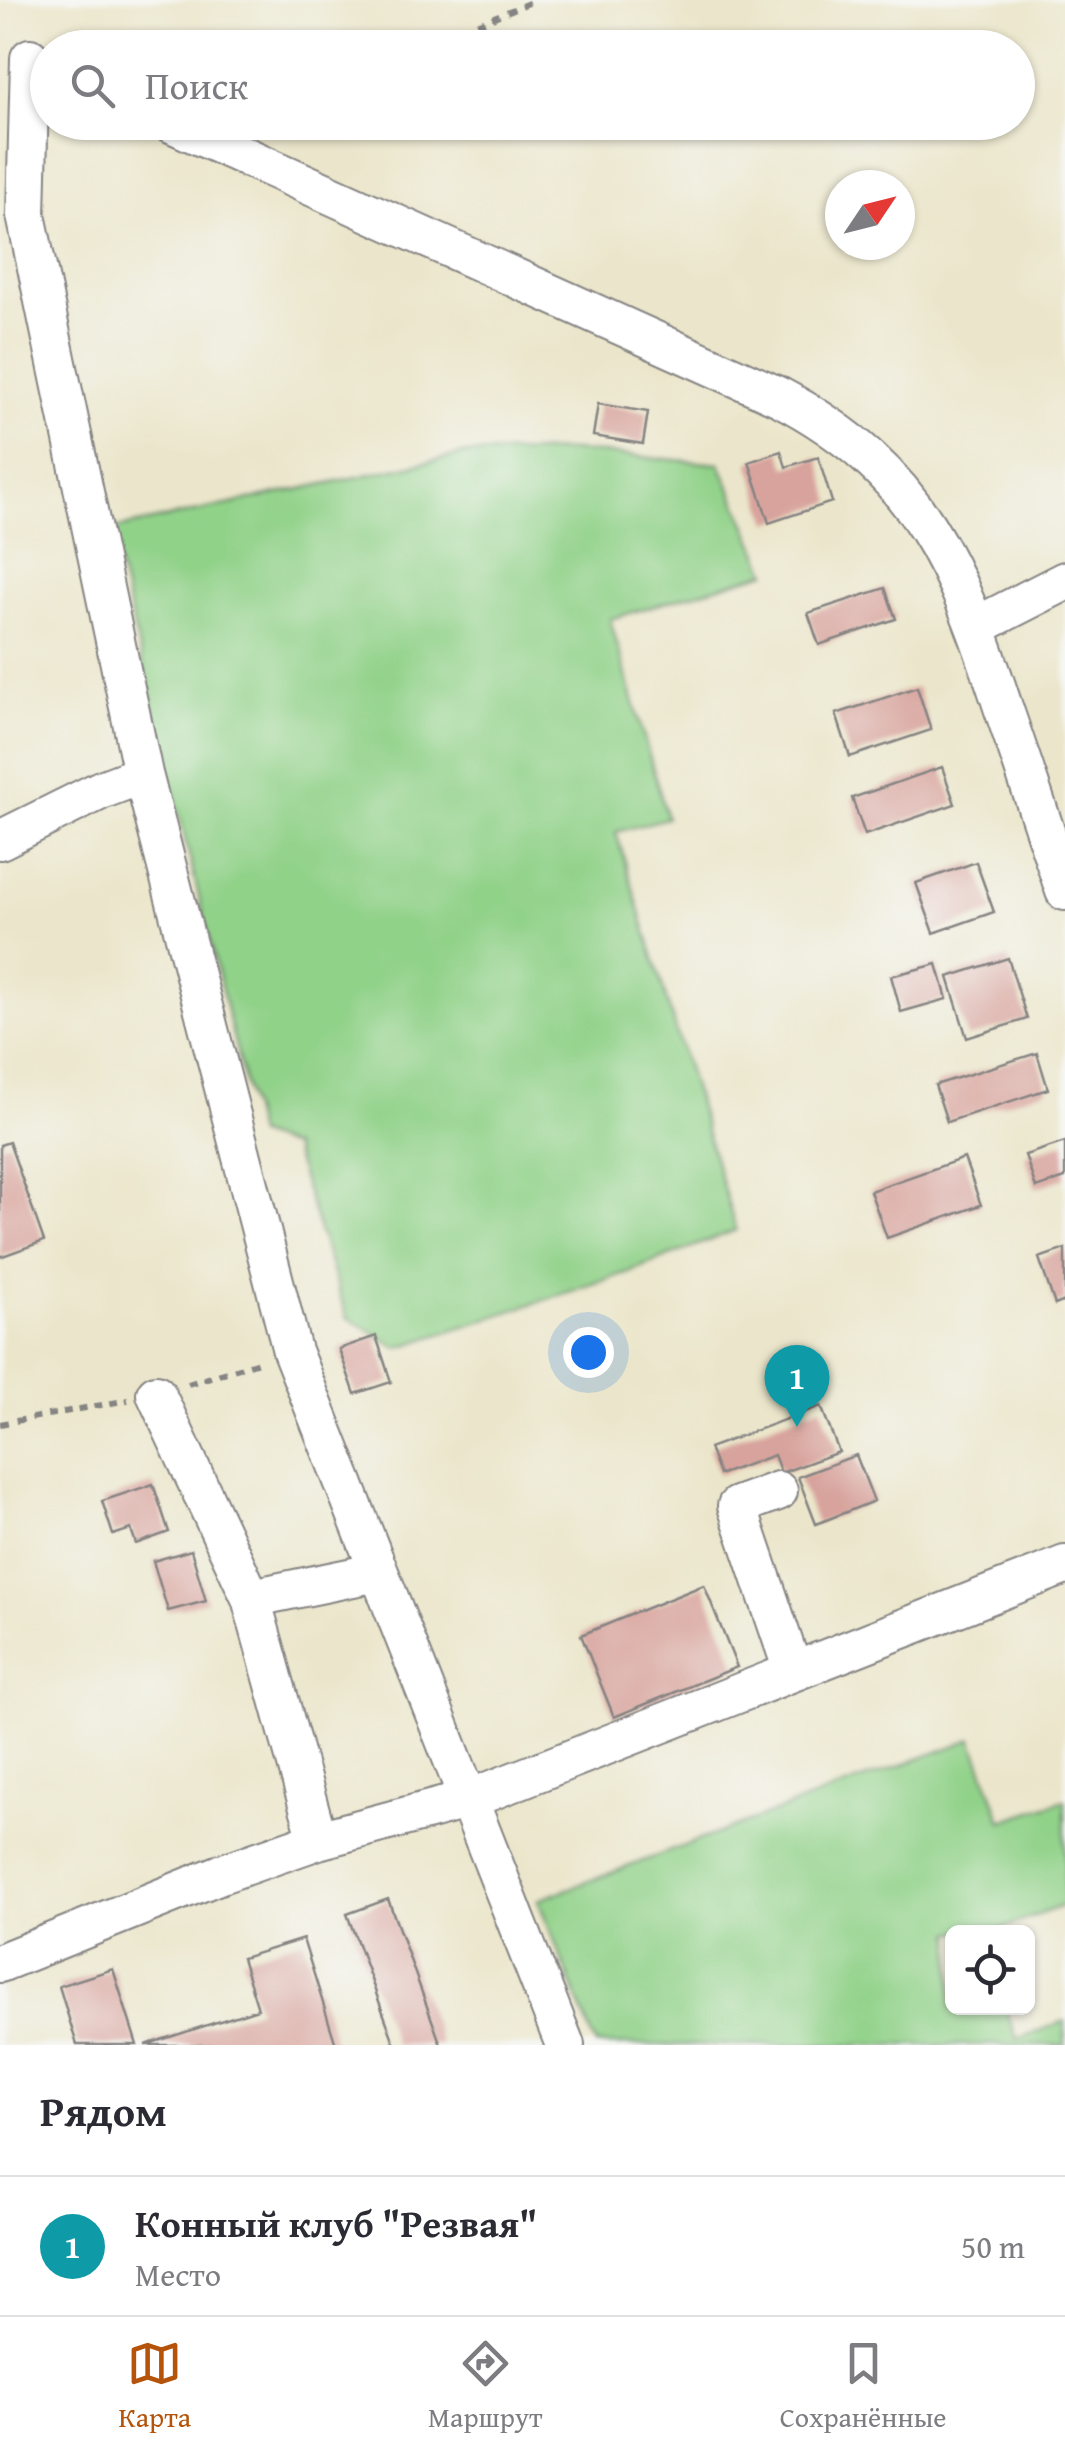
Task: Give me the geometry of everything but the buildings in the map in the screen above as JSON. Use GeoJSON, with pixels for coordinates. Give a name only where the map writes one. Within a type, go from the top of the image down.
{"type":"FeatureCollection","features":[{"type":"Feature","properties":{"kind":"street"},"geometry":{"type":"LineString","coordinates":[[26,55],[26,215],[143,774],[292,1351],[565,2045]]}},
{"type":"Feature","properties":{"kind":"street"},"geometry":{"type":"LineString","coordinates":[[208,140],[799,407],[852,444],[898,488],[925,522],[956,578],[976,626],[1065,891]]}},
{"type":"Feature","properties":{"kind":"street"},"geometry":{"type":"LineString","coordinates":[[976,626],[1065,581]]}},
{"type":"Feature","properties":{"kind":"street"},"geometry":{"type":"LineString","coordinates":[[0,840],[101,790],[143,774]]}},
{"type":"Feature","properties":{"kind":"street"},"geometry":{"type":"LineString","coordinates":[[156,1394],[251,1598],[318,1840]]}},
{"type":"Feature","properties":{"kind":"street"},"geometry":{"type":"LineString","coordinates":[[778,1492],[737,1506],[793,1671]]}},
{"type":"Feature","properties":{"kind":"street"},"geometry":{"type":"LineString","coordinates":[[0,1963],[221,1874],[318,1840],[467,1800],[1065,1565]]}},
{"type":"Feature","properties":{"kind":"street"},"geometry":{"type":"LineString","coordinates":[[251,1598],[378,1572]]}},
{"type":"Feature","properties":{"kind":"path"},"geometry":{"type":"LineString","coordinates":[[462,30],[536,0]]}},
{"type":"Feature","properties":{"kind":"green space"},"geometry":{"type":"Polygon","coordinates":[[[577,451],[720,464],[767,572],[610,619],[667,818],[616,832],[736,1230],[626,1273],[398,1348],[347,1317],[292,1147],[257,1135],[110,530],[464,454],[577,451]]]}},
{"type":"Feature","properties":{"kind":"green space"},"geometry":{"type":"Polygon","coordinates":[[[972,1739],[1002,1821],[1065,1800],[1065,1905],[1012,1925],[945,1925],[945,2015],[1008,2015],[1017,2039],[1065,2021],[1065,2045],[596,2045],[538,1900],[972,1739]]]}},
{"type":"Feature","properties":{"kind":"place","name":"Конный клуб \"Резвая\""},"geometry":{"type":"Point","coordinates":[797,1427]}}]}
